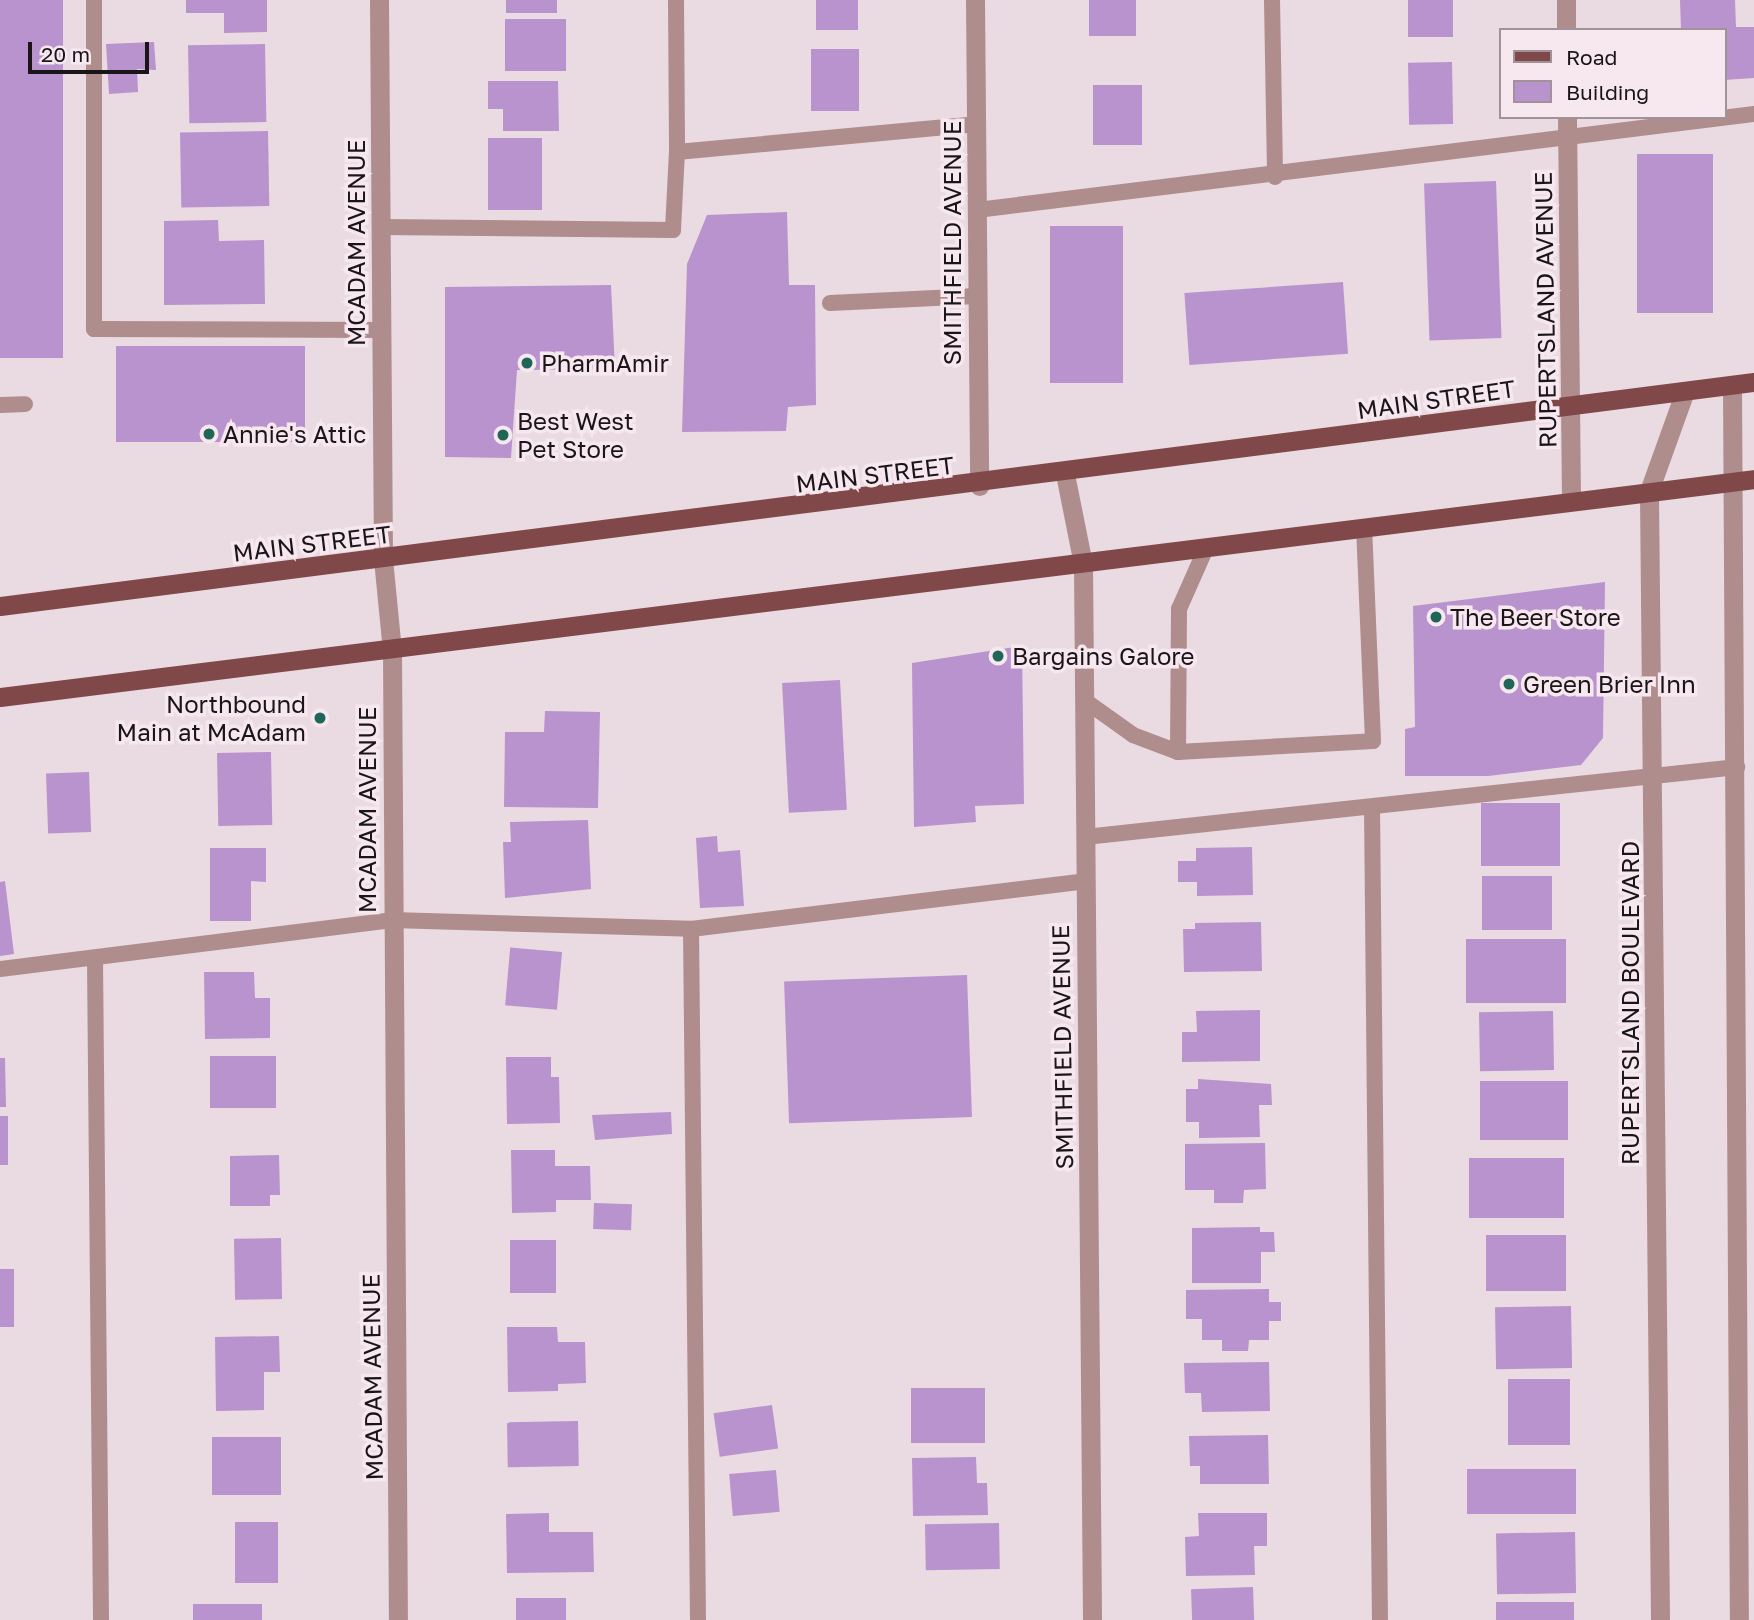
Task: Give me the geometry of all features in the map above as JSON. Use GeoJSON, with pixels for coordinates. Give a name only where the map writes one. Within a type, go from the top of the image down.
{"type":"FeatureCollection","features":[{"type":"Feature","properties":{"kind":"main road","name":"MAIN STREET"},"geometry":{"type":"LineString","coordinates":[[0,606],[979,486],[1754,382]]}},
{"type":"Feature","properties":{"kind":"main road"},"geometry":{"type":"LineString","coordinates":[[0,697],[1754,479]]}},
{"type":"Feature","properties":{"kind":"street","name":"MCADAM AVENUE"},"geometry":{"type":"LineString","coordinates":[[379,0],[383,559],[392,650],[398,1620]]}},
{"type":"Feature","properties":{"kind":"street","name":"SMITHFIELD AVENUE"},"geometry":{"type":"LineString","coordinates":[[975,0],[979,486]]}},
{"type":"Feature","properties":{"kind":"street"},"geometry":{"type":"LineString","coordinates":[[1566,0],[1566,28]]}},
{"type":"Feature","properties":{"kind":"street","name":"RUPERTSLAND AVENUE"},"geometry":{"type":"LineString","coordinates":[[1567,126],[1571,501]]}},
{"type":"Feature","properties":{"kind":"street"},"geometry":{"type":"LineString","coordinates":[[1732,385],[1737,767],[1739,1620]]}},
{"type":"Feature","properties":{"kind":"street","name":"RUPERTSLAND BOULEVARD"},"geometry":{"type":"LineString","coordinates":[[1660,1620],[1649,491],[1685,391]]}},
{"type":"Feature","properties":{"kind":"street","name":"SMITHFIELD AVENUE"},"geometry":{"type":"LineString","coordinates":[[1065,474],[1083,564],[1092,1620]]}},
{"type":"Feature","properties":{"kind":"lane"},"geometry":{"type":"LineString","coordinates":[[94,0],[94,329],[382,330]]}},
{"type":"Feature","properties":{"kind":"lane"},"geometry":{"type":"LineString","coordinates":[[381,227],[673,230],[677,152],[676,0]]}},
{"type":"Feature","properties":{"kind":"lane"},"geometry":{"type":"LineString","coordinates":[[1272,0],[1275,177]]}},
{"type":"Feature","properties":{"kind":"lane"},"geometry":{"type":"LineString","coordinates":[[1726,116],[1754,114]]}},
{"type":"Feature","properties":{"kind":"lane"},"geometry":{"type":"LineString","coordinates":[[976,210],[1275,177],[1567,126],[1676,119]]}},
{"type":"Feature","properties":{"kind":"lane"},"geometry":{"type":"LineString","coordinates":[[677,152],[976,124]]}},
{"type":"Feature","properties":{"kind":"lane"},"geometry":{"type":"LineString","coordinates":[[830,303],[977,296]]}},
{"type":"Feature","properties":{"kind":"lane"},"geometry":{"type":"LineString","coordinates":[[0,405],[25,404]]}},
{"type":"Feature","properties":{"kind":"lane"},"geometry":{"type":"LineString","coordinates":[[1084,700],[1133,735],[1178,752],[1373,741],[1364,529]]}},
{"type":"Feature","properties":{"kind":"lane"},"geometry":{"type":"LineString","coordinates":[[1178,752],[1179,609],[1206,548]]}},
{"type":"Feature","properties":{"kind":"lane"},"geometry":{"type":"LineString","coordinates":[[1085,837],[1737,767]]}},
{"type":"Feature","properties":{"kind":"lane"},"geometry":{"type":"LineString","coordinates":[[1372,807],[1380,1620]]}},
{"type":"Feature","properties":{"kind":"lane"},"geometry":{"type":"LineString","coordinates":[[0,970],[392,920],[691,929],[1085,881]]}},
{"type":"Feature","properties":{"kind":"lane"},"geometry":{"type":"LineString","coordinates":[[691,929],[698,1620]]}},
{"type":"Feature","properties":{"kind":"lane"},"geometry":{"type":"LineString","coordinates":[[95,958],[101,1620]]}},
{"type":"Feature","properties":{"kind":"building"},"geometry":{"type":"Polygon","coordinates":[[[0,0],[63,0],[63,358],[0,358],[0,0]]]}},
{"type":"Feature","properties":{"kind":"building"},"geometry":{"type":"Polygon","coordinates":[[[186,0],[267,0],[267,32],[224,33],[224,13],[186,13],[186,0]]]}},
{"type":"Feature","properties":{"kind":"building"},"geometry":{"type":"Polygon","coordinates":[[[506,0],[557,0],[557,13],[506,13],[506,0]]]}},
{"type":"Feature","properties":{"kind":"building"},"geometry":{"type":"Polygon","coordinates":[[[816,0],[858,0],[858,30],[816,30],[816,0]]]}},
{"type":"Feature","properties":{"kind":"building"},"geometry":{"type":"Polygon","coordinates":[[[1089,0],[1136,0],[1136,36],[1089,36],[1089,0]]]}},
{"type":"Feature","properties":{"kind":"building"},"geometry":{"type":"Polygon","coordinates":[[[1408,0],[1453,0],[1453,37],[1408,37],[1408,0]]]}},
{"type":"Feature","properties":{"kind":"building"},"geometry":{"type":"Polygon","coordinates":[[[1680,0],[1735,0],[1736,27],[1754,27],[1754,78],[1726,80],[1726,28],[1681,28],[1680,0]]]}},
{"type":"Feature","properties":{"kind":"building"},"geometry":{"type":"Polygon","coordinates":[[[505,19],[566,19],[566,71],[505,71],[505,19]]]}},
{"type":"Feature","properties":{"kind":"building"},"geometry":{"type":"Polygon","coordinates":[[[154,42],[156,70],[137,69],[138,92],[109,94],[106,44],[154,42]]]}},
{"type":"Feature","properties":{"kind":"building"},"geometry":{"type":"Polygon","coordinates":[[[265,44],[266,122],[189,123],[188,45],[265,44]]]}},
{"type":"Feature","properties":{"kind":"building"},"geometry":{"type":"Polygon","coordinates":[[[811,49],[859,49],[859,111],[811,111],[811,49]]]}},
{"type":"Feature","properties":{"kind":"building"},"geometry":{"type":"Polygon","coordinates":[[[1452,62],[1453,124],[1409,125],[1408,63],[1452,62]]]}},
{"type":"Feature","properties":{"kind":"building"},"geometry":{"type":"Polygon","coordinates":[[[488,81],[558,81],[559,131],[503,131],[503,109],[488,109],[488,81]]]}},
{"type":"Feature","properties":{"kind":"building"},"geometry":{"type":"Polygon","coordinates":[[[1093,85],[1142,85],[1142,145],[1093,145],[1093,85]]]}},
{"type":"Feature","properties":{"kind":"building"},"geometry":{"type":"Polygon","coordinates":[[[268,131],[269,206],[181,208],[180,133],[268,131]]]}},
{"type":"Feature","properties":{"kind":"building"},"geometry":{"type":"Polygon","coordinates":[[[488,138],[542,138],[542,210],[488,210],[488,138]]]}},
{"type":"Feature","properties":{"kind":"building"},"geometry":{"type":"Polygon","coordinates":[[[1637,154],[1713,154],[1713,313],[1637,313],[1637,154]]]}},
{"type":"Feature","properties":{"kind":"building"},"geometry":{"type":"Polygon","coordinates":[[[1496,181],[1501,338],[1430,340],[1424,184],[1496,181]]]}},
{"type":"Feature","properties":{"kind":"building"},"geometry":{"type":"Polygon","coordinates":[[[787,212],[789,285],[815,285],[816,405],[788,407],[786,431],[682,432],[687,264],[707,215],[787,212]]]}},
{"type":"Feature","properties":{"kind":"building"},"geometry":{"type":"Polygon","coordinates":[[[218,220],[219,241],[264,240],[265,304],[164,305],[164,221],[218,220]]]}},
{"type":"Feature","properties":{"kind":"building"},"geometry":{"type":"Polygon","coordinates":[[[1050,226],[1123,226],[1123,383],[1050,383],[1050,226]]]}},
{"type":"Feature","properties":{"kind":"building"},"geometry":{"type":"Polygon","coordinates":[[[1343,282],[1348,354],[1189,365],[1184,293],[1343,282]]]}},
{"type":"Feature","properties":{"kind":"building"},"geometry":{"type":"Polygon","coordinates":[[[611,285],[615,369],[517,370],[511,458],[445,457],[445,287],[611,285]]]}},
{"type":"Feature","properties":{"kind":"building"},"geometry":{"type":"Polygon","coordinates":[[[116,346],[305,346],[305,442],[116,442],[116,346]]]}},
{"type":"Feature","properties":{"kind":"building","name":"Green Brier Inn"},"geometry":{"type":"Polygon","coordinates":[[[1605,582],[1603,738],[1581,765],[1488,776],[1405,776],[1405,729],[1415,727],[1413,606],[1605,582]]]}},
{"type":"Feature","properties":{"kind":"building"},"geometry":{"type":"Polygon","coordinates":[[[1022,646],[1024,804],[975,806],[976,822],[914,827],[912,663],[1022,646]]]}},
{"type":"Feature","properties":{"kind":"building"},"geometry":{"type":"Polygon","coordinates":[[[840,680],[847,810],[789,813],[782,683],[840,680]]]}},
{"type":"Feature","properties":{"kind":"building"},"geometry":{"type":"Polygon","coordinates":[[[545,711],[600,712],[598,808],[504,807],[505,732],[544,732],[545,711]]]}},
{"type":"Feature","properties":{"kind":"building"},"geometry":{"type":"Polygon","coordinates":[[[271,752],[272,825],[218,826],[217,753],[271,752]]]}},
{"type":"Feature","properties":{"kind":"building"},"geometry":{"type":"Polygon","coordinates":[[[89,772],[91,832],[48,833],[46,774],[89,772]]]}},
{"type":"Feature","properties":{"kind":"building"},"geometry":{"type":"Polygon","coordinates":[[[1481,803],[1560,803],[1560,866],[1481,866],[1481,803]]]}},
{"type":"Feature","properties":{"kind":"building"},"geometry":{"type":"Polygon","coordinates":[[[588,820],[591,889],[505,898],[503,842],[511,842],[510,822],[588,820]]]}},
{"type":"Feature","properties":{"kind":"building"},"geometry":{"type":"Polygon","coordinates":[[[717,836],[718,852],[740,850],[744,906],[700,908],[696,838],[717,836]]]}},
{"type":"Feature","properties":{"kind":"building"},"geometry":{"type":"Polygon","coordinates":[[[1252,847],[1253,895],[1197,896],[1197,882],[1178,882],[1178,861],[1196,861],[1196,848],[1252,847]]]}},
{"type":"Feature","properties":{"kind":"building"},"geometry":{"type":"Polygon","coordinates":[[[210,848],[266,848],[266,882],[251,881],[251,921],[210,921],[210,848]]]}},
{"type":"Feature","properties":{"kind":"building"},"geometry":{"type":"Polygon","coordinates":[[[1482,876],[1552,876],[1552,930],[1482,930],[1482,876]]]}},
{"type":"Feature","properties":{"kind":"building"},"geometry":{"type":"Polygon","coordinates":[[[5,881],[14,954],[0,956],[0,882],[5,881]]]}},
{"type":"Feature","properties":{"kind":"building"},"geometry":{"type":"Polygon","coordinates":[[[1261,922],[1262,971],[1184,972],[1183,929],[1195,929],[1195,923],[1261,922]]]}},
{"type":"Feature","properties":{"kind":"building"},"geometry":{"type":"Polygon","coordinates":[[[1466,939],[1566,939],[1566,1003],[1466,1003],[1466,939]]]}},
{"type":"Feature","properties":{"kind":"building"},"geometry":{"type":"Polygon","coordinates":[[[510,947],[562,952],[557,1010],[505,1005],[510,947]]]}},
{"type":"Feature","properties":{"kind":"building"},"geometry":{"type":"Polygon","coordinates":[[[204,972],[254,972],[255,998],[270,998],[270,1038],[205,1039],[204,972]]]}},
{"type":"Feature","properties":{"kind":"building"},"geometry":{"type":"Polygon","coordinates":[[[967,975],[972,1117],[789,1123],[784,981],[967,975]]]}},
{"type":"Feature","properties":{"kind":"building"},"geometry":{"type":"Polygon","coordinates":[[[1260,1010],[1260,1061],[1182,1062],[1182,1032],[1197,1032],[1196,1011],[1260,1010]]]}},
{"type":"Feature","properties":{"kind":"building"},"geometry":{"type":"Polygon","coordinates":[[[1553,1011],[1554,1070],[1480,1071],[1479,1012],[1553,1011]]]}},
{"type":"Feature","properties":{"kind":"building"},"geometry":{"type":"Polygon","coordinates":[[[210,1056],[276,1056],[276,1108],[210,1108],[210,1056]]]}},
{"type":"Feature","properties":{"kind":"building"},"geometry":{"type":"Polygon","coordinates":[[[506,1057],[551,1057],[551,1077],[559,1077],[560,1123],[507,1124],[506,1057]]]}},
{"type":"Feature","properties":{"kind":"building"},"geometry":{"type":"Polygon","coordinates":[[[0,1058],[5,1058],[6,1107],[0,1107],[0,1058]]]}},
{"type":"Feature","properties":{"kind":"building"},"geometry":{"type":"Polygon","coordinates":[[[1198,1079],[1271,1084],[1272,1105],[1259,1105],[1260,1137],[1199,1138],[1199,1122],[1186,1122],[1186,1089],[1198,1089],[1198,1079]]]}},
{"type":"Feature","properties":{"kind":"building"},"geometry":{"type":"Polygon","coordinates":[[[1480,1081],[1568,1081],[1568,1140],[1480,1140],[1480,1081]]]}},
{"type":"Feature","properties":{"kind":"building"},"geometry":{"type":"Polygon","coordinates":[[[671,1112],[672,1134],[595,1140],[592,1115],[671,1112]]]}},
{"type":"Feature","properties":{"kind":"building"},"geometry":{"type":"Polygon","coordinates":[[[0,1116],[8,1116],[8,1165],[0,1165],[0,1116]]]}},
{"type":"Feature","properties":{"kind":"building"},"geometry":{"type":"Polygon","coordinates":[[[1265,1143],[1266,1189],[1244,1190],[1243,1203],[1214,1203],[1214,1190],[1185,1190],[1185,1144],[1265,1143]]]}},
{"type":"Feature","properties":{"kind":"building"},"geometry":{"type":"Polygon","coordinates":[[[511,1150],[555,1150],[555,1166],[590,1166],[591,1200],[556,1200],[556,1212],[512,1213],[511,1150]]]}},
{"type":"Feature","properties":{"kind":"building"},"geometry":{"type":"Polygon","coordinates":[[[279,1155],[280,1195],[270,1195],[270,1206],[230,1206],[230,1156],[279,1155]]]}},
{"type":"Feature","properties":{"kind":"building"},"geometry":{"type":"Polygon","coordinates":[[[1469,1158],[1564,1158],[1564,1218],[1469,1218],[1469,1158]]]}},
{"type":"Feature","properties":{"kind":"building"},"geometry":{"type":"Polygon","coordinates":[[[594,1203],[632,1204],[631,1230],[593,1229],[594,1203]]]}},
{"type":"Feature","properties":{"kind":"building"},"geometry":{"type":"Polygon","coordinates":[[[1260,1227],[1260,1232],[1274,1232],[1275,1252],[1261,1252],[1261,1283],[1192,1283],[1192,1228],[1260,1227]]]}},
{"type":"Feature","properties":{"kind":"building"},"geometry":{"type":"Polygon","coordinates":[[[1486,1235],[1566,1235],[1566,1291],[1486,1291],[1486,1235]]]}},
{"type":"Feature","properties":{"kind":"building"},"geometry":{"type":"Polygon","coordinates":[[[281,1238],[282,1299],[235,1300],[234,1239],[281,1238]]]}},
{"type":"Feature","properties":{"kind":"building"},"geometry":{"type":"Polygon","coordinates":[[[510,1240],[556,1240],[556,1293],[510,1293],[510,1240]]]}},
{"type":"Feature","properties":{"kind":"building"},"geometry":{"type":"Polygon","coordinates":[[[0,1269],[14,1269],[14,1327],[0,1327],[0,1269]]]}},
{"type":"Feature","properties":{"kind":"building"},"geometry":{"type":"Polygon","coordinates":[[[1269,1289],[1269,1302],[1281,1302],[1281,1321],[1269,1321],[1269,1340],[1249,1340],[1248,1351],[1222,1351],[1222,1340],[1202,1340],[1202,1319],[1186,1319],[1186,1290],[1269,1289]]]}},
{"type":"Feature","properties":{"kind":"building"},"geometry":{"type":"Polygon","coordinates":[[[1571,1306],[1572,1368],[1496,1369],[1495,1307],[1571,1306]]]}},
{"type":"Feature","properties":{"kind":"building"},"geometry":{"type":"Polygon","coordinates":[[[507,1327],[557,1327],[558,1342],[585,1342],[586,1383],[558,1384],[558,1391],[508,1392],[507,1327]]]}},
{"type":"Feature","properties":{"kind":"building"},"geometry":{"type":"Polygon","coordinates":[[[279,1336],[280,1372],[264,1372],[264,1410],[216,1411],[215,1337],[279,1336]]]}},
{"type":"Feature","properties":{"kind":"building"},"geometry":{"type":"Polygon","coordinates":[[[1269,1362],[1270,1411],[1202,1412],[1201,1393],[1185,1393],[1184,1363],[1269,1362]]]}},
{"type":"Feature","properties":{"kind":"building"},"geometry":{"type":"Polygon","coordinates":[[[1508,1379],[1570,1379],[1570,1445],[1508,1445],[1508,1379]]]}},
{"type":"Feature","properties":{"kind":"building"},"geometry":{"type":"Polygon","coordinates":[[[911,1388],[985,1388],[985,1443],[911,1443],[911,1388]]]}},
{"type":"Feature","properties":{"kind":"building"},"geometry":{"type":"Polygon","coordinates":[[[772,1405],[778,1449],[720,1457],[714,1413],[772,1405]]]}},
{"type":"Feature","properties":{"kind":"building"},"geometry":{"type":"Polygon","coordinates":[[[578,1421],[579,1466],[508,1467],[507,1422],[578,1421]]]}},
{"type":"Feature","properties":{"kind":"building"},"geometry":{"type":"Polygon","coordinates":[[[1268,1435],[1269,1484],[1200,1484],[1200,1466],[1190,1466],[1189,1436],[1268,1435]]]}},
{"type":"Feature","properties":{"kind":"building"},"geometry":{"type":"Polygon","coordinates":[[[212,1437],[281,1437],[281,1495],[212,1495],[212,1437]]]}},
{"type":"Feature","properties":{"kind":"building"},"geometry":{"type":"Polygon","coordinates":[[[976,1457],[977,1483],[987,1483],[988,1515],[913,1516],[912,1458],[976,1457]]]}},
{"type":"Feature","properties":{"kind":"building"},"geometry":{"type":"Polygon","coordinates":[[[1467,1469],[1576,1469],[1576,1514],[1467,1514],[1467,1469]]]}},
{"type":"Feature","properties":{"kind":"building"},"geometry":{"type":"Polygon","coordinates":[[[776,1470],[780,1512],[733,1516],[729,1474],[776,1470]]]}},
{"type":"Feature","properties":{"kind":"building"},"geometry":{"type":"Polygon","coordinates":[[[549,1513],[549,1532],[593,1532],[594,1572],[507,1573],[506,1514],[549,1513]]]}},
{"type":"Feature","properties":{"kind":"building"},"geometry":{"type":"Polygon","coordinates":[[[1198,1513],[1267,1513],[1267,1546],[1254,1546],[1255,1575],[1186,1576],[1185,1537],[1199,1536],[1198,1513]]]}},
{"type":"Feature","properties":{"kind":"building"},"geometry":{"type":"Polygon","coordinates":[[[235,1522],[278,1522],[278,1583],[235,1583],[235,1522]]]}},
{"type":"Feature","properties":{"kind":"building"},"geometry":{"type":"Polygon","coordinates":[[[999,1523],[1000,1569],[926,1570],[925,1524],[999,1523]]]}},
{"type":"Feature","properties":{"kind":"building"},"geometry":{"type":"Polygon","coordinates":[[[1575,1532],[1576,1593],[1497,1594],[1496,1533],[1575,1532]]]}},
{"type":"Feature","properties":{"kind":"building"},"geometry":{"type":"Polygon","coordinates":[[[1253,1587],[1254,1620],[1192,1620],[1191,1589],[1253,1587]]]}},
{"type":"Feature","properties":{"kind":"building"},"geometry":{"type":"Polygon","coordinates":[[[516,1598],[566,1598],[566,1620],[516,1620],[516,1598]]]}},
{"type":"Feature","properties":{"kind":"building"},"geometry":{"type":"Polygon","coordinates":[[[1496,1602],[1574,1602],[1574,1620],[1496,1620],[1496,1602]]]}},
{"type":"Feature","properties":{"kind":"building"},"geometry":{"type":"Polygon","coordinates":[[[193,1604],[262,1604],[262,1620],[193,1620],[193,1604]]]}},
{"type":"Feature","properties":{"kind":"place","name":"PharmAmir"},"geometry":{"type":"Point","coordinates":[527,363]}},
{"type":"Feature","properties":{"kind":"place","name":"Annie's Attic"},"geometry":{"type":"Point","coordinates":[209,434]}},
{"type":"Feature","properties":{"kind":"place","name":"Best West Pet Store"},"geometry":{"type":"Point","coordinates":[503,435]}},
{"type":"Feature","properties":{"kind":"place","name":"The Beer Store"},"geometry":{"type":"Point","coordinates":[1436,617]}},
{"type":"Feature","properties":{"kind":"place","name":"Bargains Galore"},"geometry":{"type":"Point","coordinates":[998,656]}},
{"type":"Feature","properties":{"kind":"place","name":"Green Brier Inn"},"geometry":{"type":"Point","coordinates":[1509,684]}},
{"type":"Feature","properties":{"kind":"place","name":"Northbound Main at McAdam"},"geometry":{"type":"Point","coordinates":[320,718]}}]}
